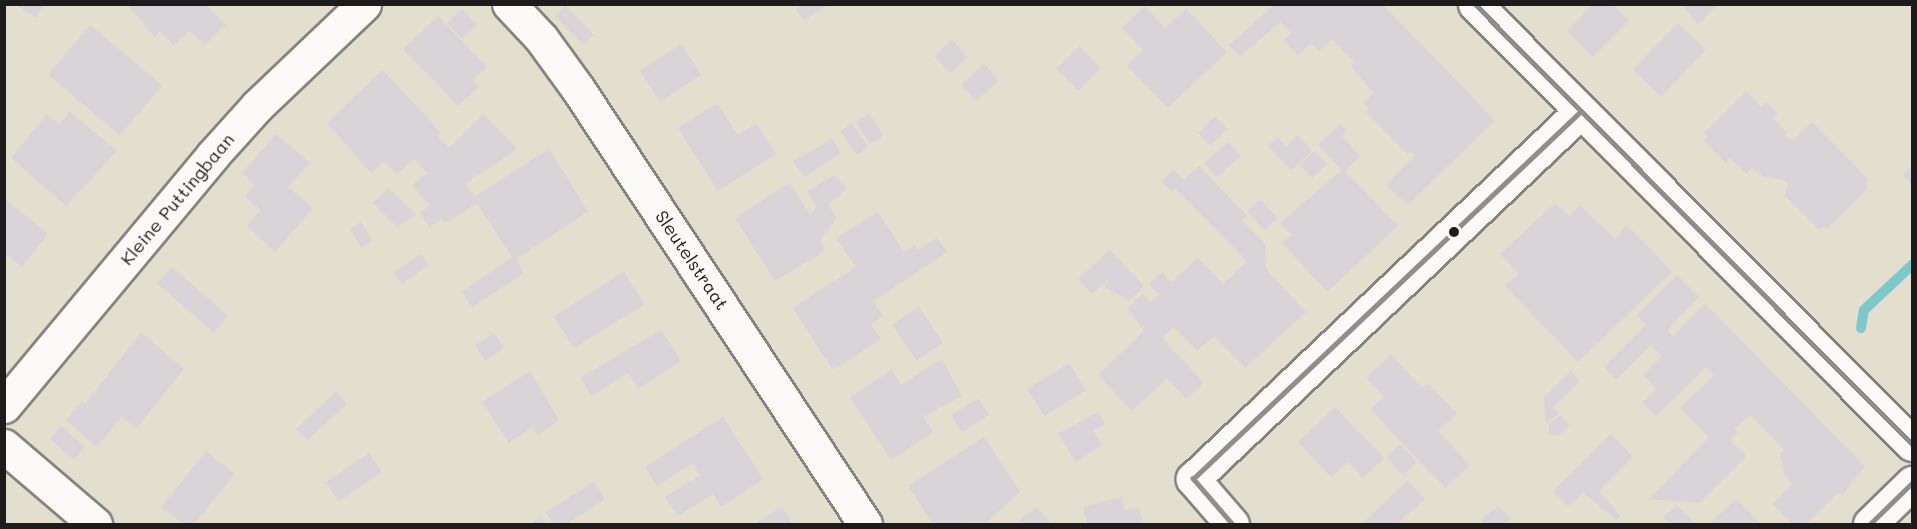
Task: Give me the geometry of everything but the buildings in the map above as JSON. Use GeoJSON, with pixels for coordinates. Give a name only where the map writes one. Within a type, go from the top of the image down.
{"type":"FeatureCollection","features":[{"type":"Feature","properties":{"kind":"street","name":"Kleine Puttingbaan"},"geometry":{"type":"LineString","coordinates":[[4,406],[219,148],[364,4]]}},
{"type":"Feature","properties":{"kind":"street","name":"Sleutelstraat"},"geometry":{"type":"LineString","coordinates":[[509,4],[541,38],[578,88],[866,525]]}},
{"type":"Feature","properties":{"kind":"street"},"geometry":{"type":"LineString","coordinates":[[1475,4],[1912,444]]}},
{"type":"Feature","properties":{"kind":"street"},"geometry":{"type":"LineString","coordinates":[[1232,525],[1193,479],[1580,112]]}},
{"type":"Feature","properties":{"kind":"street"},"geometry":{"type":"LineString","coordinates":[[4,446],[95,525]]}},
{"type":"Feature","properties":{"kind":"street"},"geometry":{"type":"LineString","coordinates":[[1870,525],[1912,483]]}},
{"type":"Feature","properties":{"kind":"waterway"},"geometry":{"type":"LineString","coordinates":[[1861,328],[1864,310],[1912,265]]}},
{"type":"Feature","properties":{"kind":"transit line"},"geometry":{"type":"LineString","coordinates":[[1475,4],[1912,444]]}},
{"type":"Feature","properties":{"kind":"transit line"},"geometry":{"type":"LineString","coordinates":[[1232,524],[1193,479],[1580,112]]}},
{"type":"Feature","properties":{"kind":"transit line"},"geometry":{"type":"LineString","coordinates":[[1870,524],[1912,483]]}}]}
